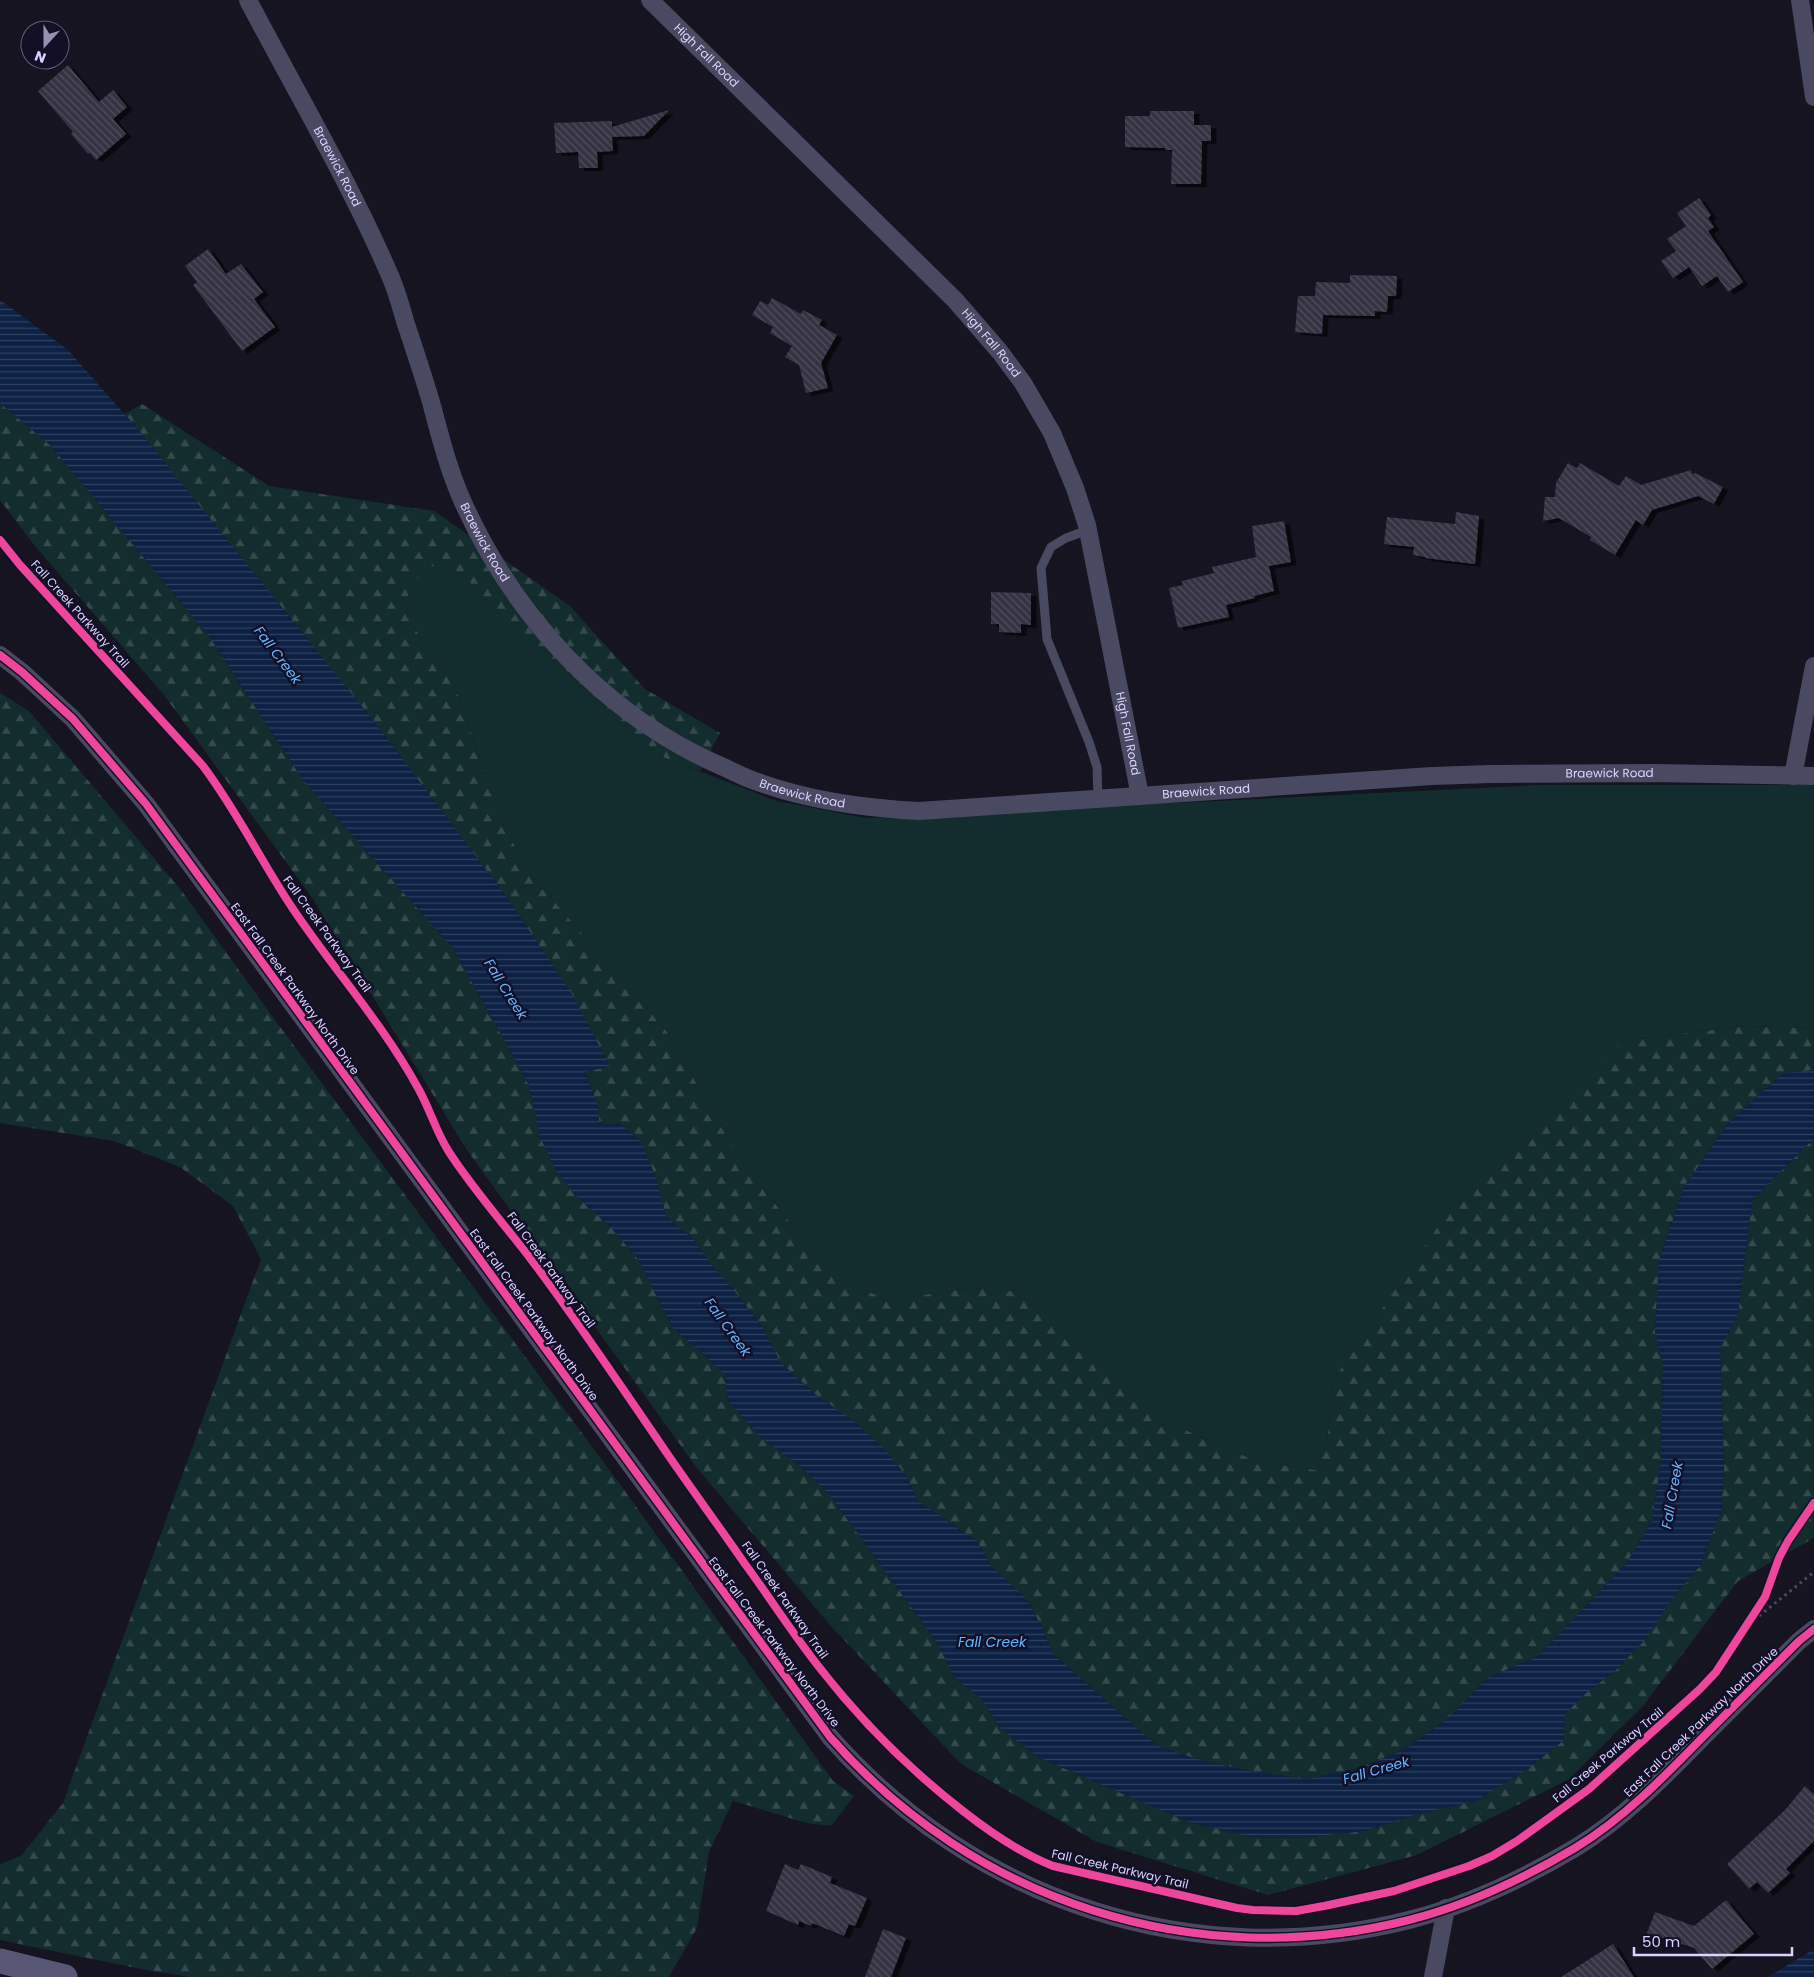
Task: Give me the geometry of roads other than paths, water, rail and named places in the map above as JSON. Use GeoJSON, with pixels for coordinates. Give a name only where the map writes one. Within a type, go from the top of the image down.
{"type":"FeatureCollection","features":[{"type":"Feature","properties":{"kind":"main road"},"geometry":{"type":"LineString","coordinates":[[0,1961],[65,1977]]}},
{"type":"Feature","properties":{"kind":"street","name":"Braewick Road"},"geometry":{"type":"LineString","coordinates":[[248,0],[350,191],[392,280],[431,402],[450,471],[474,526],[504,579],[532,619],[592,683],[637,719],[670,741],[704,759],[757,782],[804,796],[880,809],[919,811],[1490,774],[1684,773],[1814,776]]}},
{"type":"Feature","properties":{"kind":"street","name":"High Fall Road"},"geometry":{"type":"LineString","coordinates":[[650,0],[955,300],[994,344],[1023,383],[1052,434],[1075,488],[1088,530],[1140,796]]}},
{"type":"Feature","properties":{"kind":"street"},"geometry":{"type":"LineString","coordinates":[[1800,0],[1814,97]]}},
{"type":"Feature","properties":{"kind":"street","name":"East Fall Creek Parkway North Drive"},"geometry":{"type":"LineString","coordinates":[[0,655],[22,672],[73,719],[146,804],[806,1705],[840,1748],[889,1796],[951,1842],[988,1866],[1037,1890],[1087,1910],[1157,1928],[1242,1938],[1304,1936],[1358,1931],[1411,1919],[1490,1892],[1534,1872],[1574,1849],[1614,1820],[1656,1785],[1799,1641],[1814,1629]]}},
{"type":"Feature","properties":{"kind":"street"},"geometry":{"type":"LineString","coordinates":[[1793,776],[1814,666]]}},
{"type":"Feature","properties":{"kind":"street"},"geometry":{"type":"LineString","coordinates":[[1433,1977],[1446,1908]]}},
{"type":"Feature","properties":{"kind":"lane"},"geometry":{"type":"LineString","coordinates":[[1088,530],[1066,538],[1051,547],[1041,568],[1047,639],[1090,742],[1097,767],[1098,799]]}},
{"type":"Feature","properties":{"kind":"water","name":"Fall Creek"},"geometry":{"type":"Polygon","coordinates":[[[0,300],[68,350],[141,433],[377,725],[509,900],[572,994],[610,1066],[585,1072],[598,1107],[599,1122],[605,1125],[620,1123],[641,1142],[656,1177],[666,1216],[694,1240],[714,1268],[732,1288],[763,1328],[780,1362],[816,1395],[851,1419],[883,1447],[907,1477],[918,1501],[977,1541],[991,1566],[1025,1597],[1043,1629],[1052,1653],[1156,1745],[1193,1758],[1248,1771],[1307,1779],[1360,1768],[1407,1748],[1452,1715],[1487,1678],[1537,1657],[1626,1564],[1652,1521],[1661,1461],[1663,1362],[1655,1332],[1659,1261],[1684,1187],[1729,1122],[1784,1073],[1814,1070],[1814,1140],[1752,1200],[1738,1314],[1720,1349],[1724,1469],[1721,1511],[1700,1566],[1672,1599],[1646,1639],[1616,1670],[1584,1695],[1565,1714],[1564,1740],[1530,1767],[1476,1801],[1414,1815],[1364,1831],[1302,1838],[1255,1838],[1188,1822],[1038,1757],[1001,1729],[982,1699],[955,1678],[938,1644],[829,1494],[799,1465],[761,1438],[728,1401],[725,1375],[673,1328],[638,1259],[608,1224],[578,1198],[555,1169],[541,1139],[529,1085],[453,948],[303,780],[209,636],[50,445],[0,403],[0,300]]]}},
{"type":"Feature","properties":{"kind":"water"},"geometry":{"type":"Polygon","coordinates":[[[1814,1949],[1814,1977],[1768,1977],[1814,1949]]]}}]}
